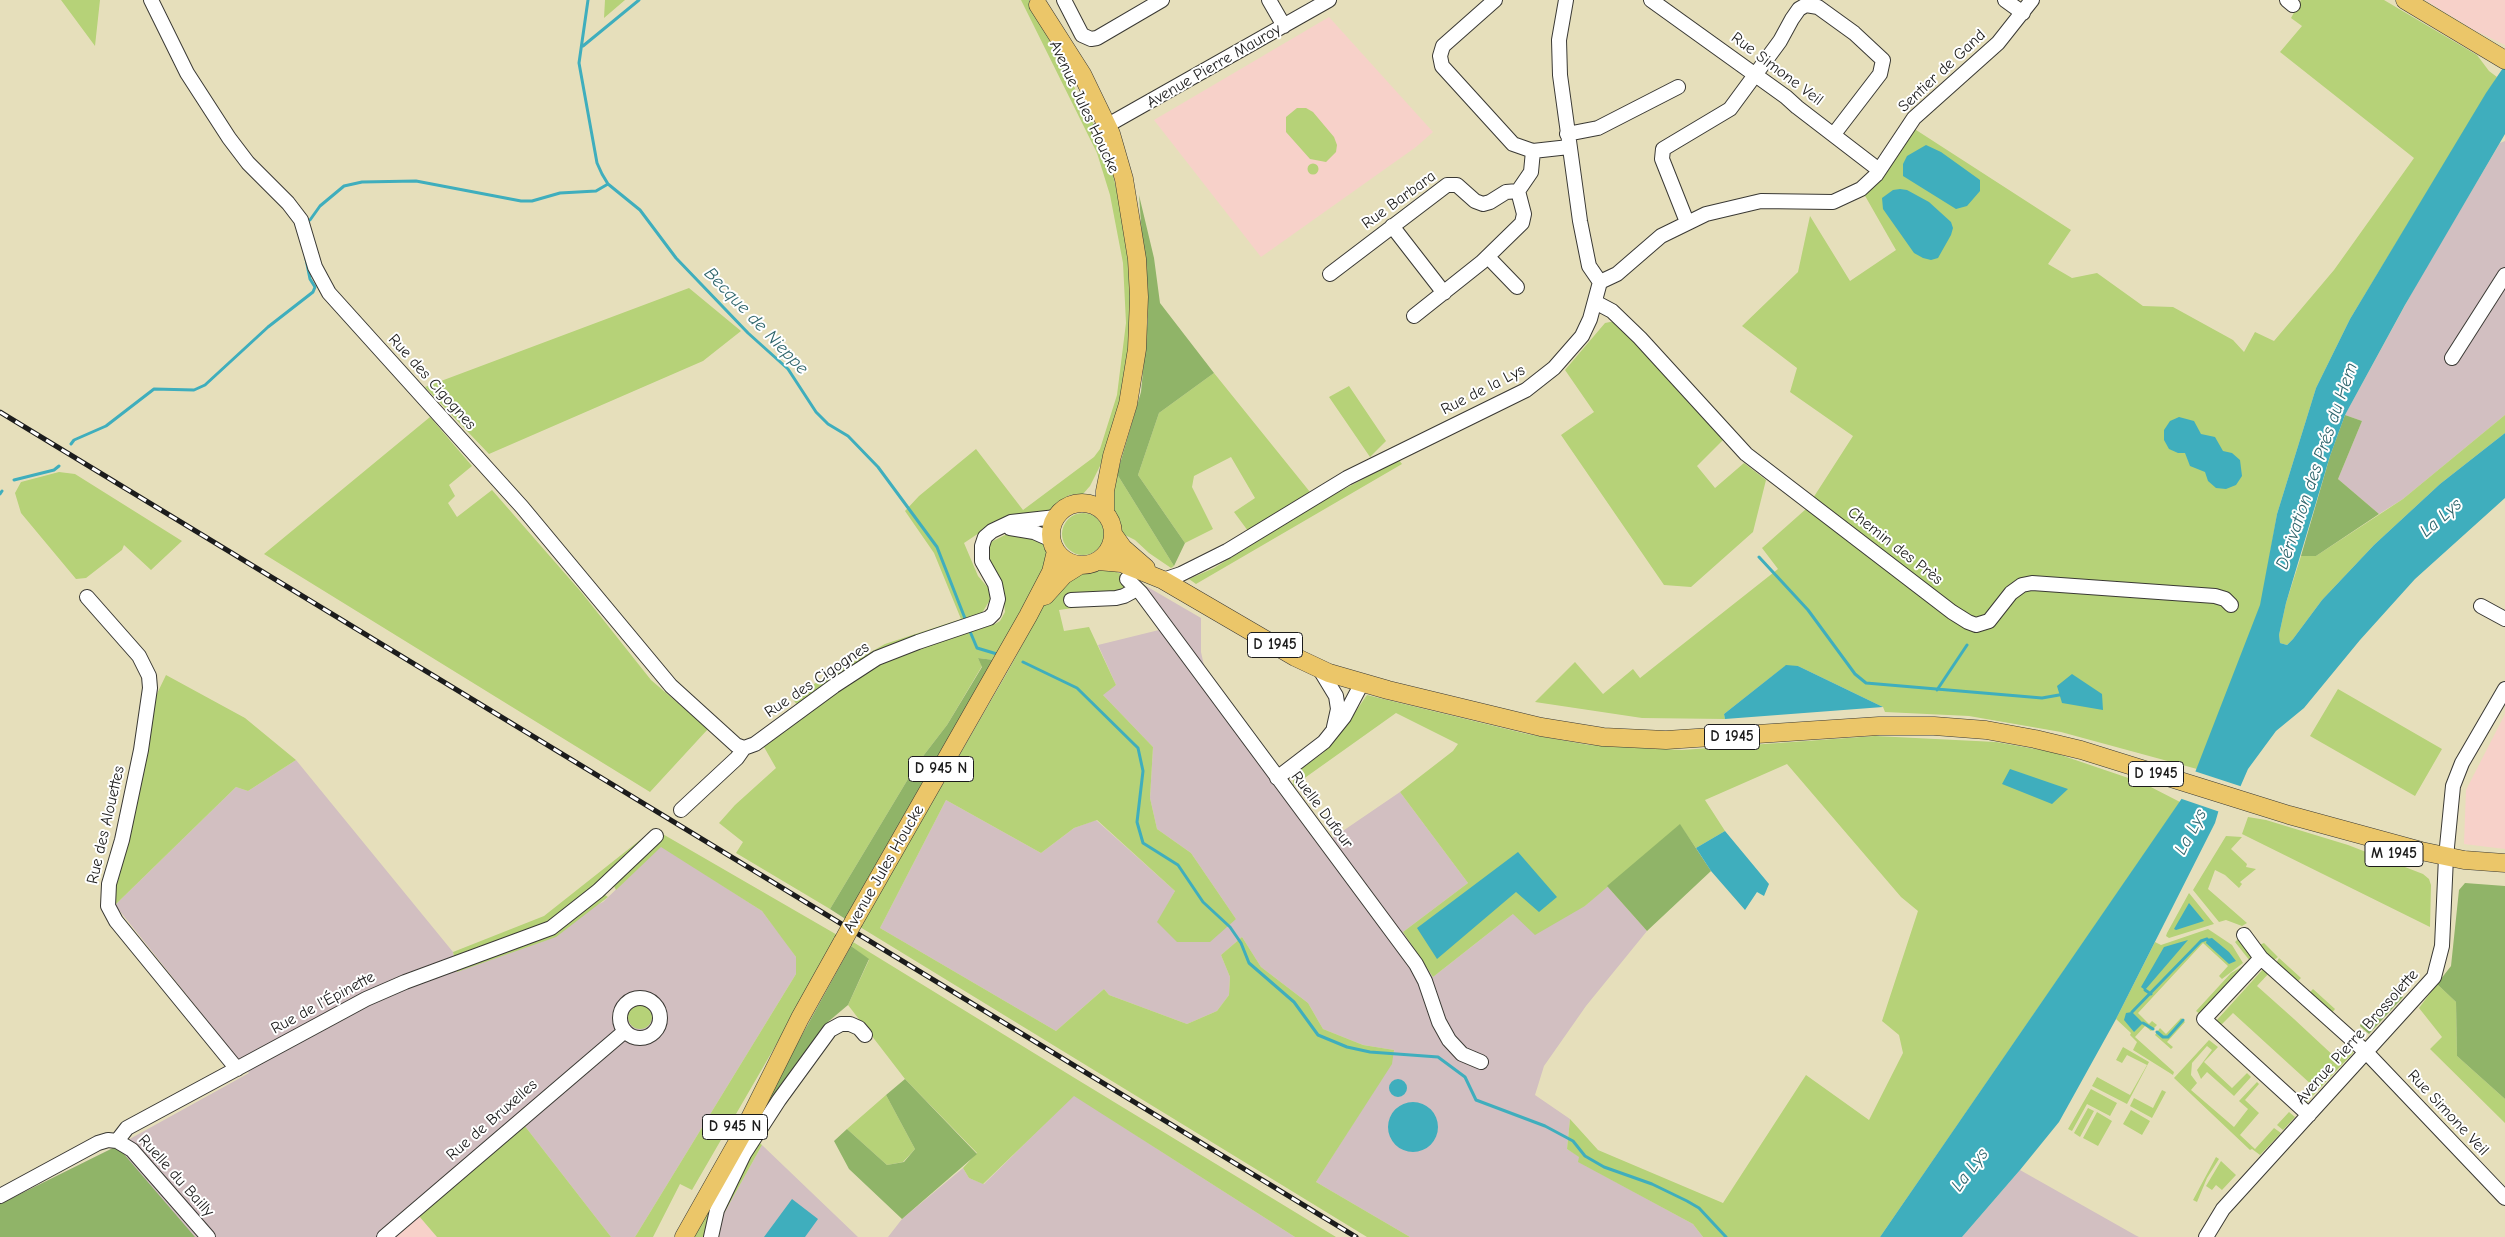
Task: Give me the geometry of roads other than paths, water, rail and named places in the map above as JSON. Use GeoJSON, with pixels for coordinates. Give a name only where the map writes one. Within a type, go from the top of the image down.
{"type":"FeatureCollection","features":[{"type":"Feature","properties":{"kind":"main road"},"geometry":{"type":"LineString","coordinates":[[2405,0],[2503,58]]}},
{"type":"Feature","properties":{"kind":"main road","name":"Avenue Jules Houcke"},"geometry":{"type":"LineString","coordinates":[[1037,3],[1103,128],[1128,209],[1138,271],[1138,336],[1131,390],[1112,456],[1105,491],[1105,512]]}},
{"type":"Feature","properties":{"kind":"main road","name":"Avenue Jules Houcke"},"geometry":{"type":"LineString","coordinates":[[1080,503],[1092,491],[1112,456]]}},
{"type":"Feature","properties":{"kind":"main road"},"geometry":{"type":"LineString","coordinates":[[1080,503],[1092,504],[1105,512],[1112,524],[1113,534],[1110,548],[1098,561],[1080,565],[1066,561],[1054,546],[1051,530],[1056,517],[1067,507],[1080,503]]}},
{"type":"Feature","properties":{"kind":"main road","name":"D 1945"},"geometry":{"type":"LineString","coordinates":[[1113,534],[1134,559],[1163,580],[1287,653],[1319,668],[1362,683],[1541,727],[1608,737],[1672,740],[1879,726],[1934,726],[2016,735],[2104,758],[2208,790]]}},
{"type":"Feature","properties":{"kind":"main road","name":"Avenue Jules Houcke"},"geometry":{"type":"LineString","coordinates":[[684,1237],[742,1136],[800,1018],[1028,616],[1051,572],[1054,546]]}},
{"type":"Feature","properties":{"kind":"main road","name":"D 1945"},"geometry":{"type":"LineString","coordinates":[[1098,561],[1121,563],[1163,580]]}},
{"type":"Feature","properties":{"kind":"main road","name":"Avenue Jules Houcke"},"geometry":{"type":"LineString","coordinates":[[1028,616],[1064,575],[1080,565]]}},
{"type":"Feature","properties":{"kind":"main road","name":"M 1945"},"geometry":{"type":"LineString","coordinates":[[2208,790],[2289,815],[2387,852],[2505,874]]}},
{"type":"Feature","properties":{"kind":"main road","name":"M 1945"},"geometry":{"type":"LineString","coordinates":[[2445,862],[2505,863]]}},
{"type":"Feature","properties":{"kind":"main road","name":"Avenue Jules Houcke"},"geometry":{"type":"LineString","coordinates":[[673,1237],[768,1068],[800,1018]]}},
{"type":"Feature","properties":{"kind":"street","name":"Rue des Cigognes"},"geometry":{"type":"LineString","coordinates":[[151,0],[187,73],[225,133],[248,164],[288,202],[301,220],[315,268],[329,294],[522,507],[671,686],[733,743],[744,748]]}},
{"type":"Feature","properties":{"kind":"street"},"geometry":{"type":"LineString","coordinates":[[1064,0],[1082,35],[1091,39],[1097,38],[1162,0]]}},
{"type":"Feature","properties":{"kind":"street"},"geometry":{"type":"LineString","coordinates":[[1269,0],[1284,26]]}},
{"type":"Feature","properties":{"kind":"street","name":"Avenue Pierre Mauroy"},"geometry":{"type":"LineString","coordinates":[[1103,128],[1329,0]]}},
{"type":"Feature","properties":{"kind":"street"},"geometry":{"type":"LineString","coordinates":[[1494,0],[1445,43],[1441,49],[1440,59],[1442,66],[1503,136],[1518,147],[1533,151],[1568,141],[1598,128],[1678,87]]}},
{"type":"Feature","properties":{"kind":"street"},"geometry":{"type":"LineString","coordinates":[[1566,0],[1560,31],[1559,57],[1568,141],[1588,261],[1591,271],[1600,282]]}},
{"type":"Feature","properties":{"kind":"street","name":"Rue Simone Veil"},"geometry":{"type":"LineString","coordinates":[[1651,0],[1755,74],[1834,134],[1844,145],[1879,170]]}},
{"type":"Feature","properties":{"kind":"street"},"geometry":{"type":"LineString","coordinates":[[2005,0],[2023,13]]}},
{"type":"Feature","properties":{"kind":"street","name":"Sentier de Gand"},"geometry":{"type":"LineString","coordinates":[[1600,282],[1617,274],[1654,241],[1687,222],[1716,210],[1753,202],[1833,202],[1861,190],[1879,170],[1914,118],[1998,43],[2032,0]]}},
{"type":"Feature","properties":{"kind":"street"},"geometry":{"type":"LineString","coordinates":[[1687,222],[1662,159],[1663,150],[1726,113],[1780,41],[1792,18],[1803,6],[1816,6],[1854,33],[1880,56],[1884,66],[1880,74],[1834,134]]}},
{"type":"Feature","properties":{"kind":"street"},"geometry":{"type":"LineString","coordinates":[[1414,316],[1488,257],[1524,221],[1518,191],[1531,172],[1533,151]]}},
{"type":"Feature","properties":{"kind":"street","name":"Rue Barbara"},"geometry":{"type":"LineString","coordinates":[[1330,274],[1447,185],[1458,185],[1475,201],[1483,204],[1506,192],[1518,191]]}},
{"type":"Feature","properties":{"kind":"street"},"geometry":{"type":"LineString","coordinates":[[1392,226],[1444,293]]}},
{"type":"Feature","properties":{"kind":"street"},"geometry":{"type":"LineString","coordinates":[[1488,257],[1517,287]]}},
{"type":"Feature","properties":{"kind":"street"},"geometry":{"type":"LineString","coordinates":[[2452,358],[2505,275]]}},
{"type":"Feature","properties":{"kind":"street","name":"Rue de la Lys"},"geometry":{"type":"LineString","coordinates":[[1163,580],[1223,554],[1347,478],[1520,394],[1548,374],[1572,349],[1586,330],[1600,282]]}},
{"type":"Feature","properties":{"kind":"street","name":"Chemin des Près"},"geometry":{"type":"LineString","coordinates":[[1595,302],[1612,311],[1640,338],[1746,454],[1946,608],[1968,622],[1980,625],[1989,621],[2014,590],[2032,583],[2215,596],[2225,599],[2231,605]]}},
{"type":"Feature","properties":{"kind":"street"},"geometry":{"type":"LineString","coordinates":[[992,531],[1011,522],[1056,517]]}},
{"type":"Feature","properties":{"kind":"street"},"geometry":{"type":"LineString","coordinates":[[992,531],[1012,528],[1027,530],[1054,546]]}},
{"type":"Feature","properties":{"kind":"street","name":"Rue des Cigognes"},"geometry":{"type":"LineString","coordinates":[[681,810],[737,758],[744,748],[755,744],[843,679],[873,661],[907,646],[975,624],[993,615],[998,602],[996,589],[983,567],[981,556],[983,541],[992,531]]}},
{"type":"Feature","properties":{"kind":"street","name":"Ruelle Dufour"},"geometry":{"type":"LineString","coordinates":[[1071,600],[1120,598],[1132,584],[1420,969],[1439,1022],[1449,1040],[1462,1054],[1481,1062]]}},
{"type":"Feature","properties":{"kind":"street","name":"Rue des Alouettes"},"geometry":{"type":"LineString","coordinates":[[88,597],[139,656],[146,669],[150,688],[140,756],[122,840],[109,884],[108,906],[116,921],[237,1068]]}},
{"type":"Feature","properties":{"kind":"street"},"geometry":{"type":"LineString","coordinates":[[2481,606],[2505,619]]}},
{"type":"Feature","properties":{"kind":"street"},"geometry":{"type":"LineString","coordinates":[[1319,668],[1330,683],[1337,702],[1333,730]]}},
{"type":"Feature","properties":{"kind":"street"},"geometry":{"type":"LineString","coordinates":[[1277,778],[1318,747],[1344,717],[1362,683]]}},
{"type":"Feature","properties":{"kind":"street","name":"Avenue Pierre Brossolette"},"geometry":{"type":"LineString","coordinates":[[2206,1237],[2223,1210],[2426,988],[2438,970],[2442,946],[2445,862],[2450,801],[2455,778],[2505,689]]}},
{"type":"Feature","properties":{"kind":"street","name":"Rue de l'Épinette"},"geometry":{"type":"LineString","coordinates":[[117,1141],[127,1128],[376,994],[545,932],[578,908],[656,836]]}},
{"type":"Feature","properties":{"kind":"street","name":"Rue Simone Veil"},"geometry":{"type":"LineString","coordinates":[[2244,935],[2261,958],[2366,1052],[2505,1198]]}},
{"type":"Feature","properties":{"kind":"street"},"geometry":{"type":"LineString","coordinates":[[2261,958],[2204,1019],[2309,1115]]}},
{"type":"Feature","properties":{"kind":"street"},"geometry":{"type":"LineString","coordinates":[[711,1237],[720,1202],[748,1147],[779,1100],[830,1030],[841,1024],[850,1024],[859,1028],[865,1035]]}},
{"type":"Feature","properties":{"kind":"street","name":"Rue de Bruxelles"},"geometry":{"type":"LineString","coordinates":[[384,1237],[625,1031]]}},
{"type":"Feature","properties":{"kind":"street"},"geometry":{"type":"LineString","coordinates":[[0,1196],[98,1143],[108,1140],[117,1141]]}},
{"type":"Feature","properties":{"kind":"street","name":"Ruelle du Bailly"},"geometry":{"type":"LineString","coordinates":[[117,1141],[132,1150],[208,1237]]}},
{"type":"Feature","properties":{"kind":"water"},"geometry":{"type":"Polygon","coordinates":[[[2505,65],[2505,134],[2405,305],[2345,415],[2330,456],[2286,603],[2279,635],[2280,643],[2287,645],[2293,639],[2322,600],[2374,545],[2440,484],[2505,433],[2505,498],[2415,579],[2360,640],[2304,708],[2276,731],[2248,769],[2235,799],[2222,799],[2215,823],[2115,1021],[2059,1122],[2020,1170],[1962,1237],[1880,1237],[2189,788],[2260,605],[2277,514],[2316,388],[2350,319],[2486,93],[2505,65]]]}},
{"type":"Feature","properties":{"kind":"water"},"geometry":{"type":"Polygon","coordinates":[[[1926,145],[1941,152],[1980,180],[1980,191],[1967,206],[1956,209],[1903,176],[1903,164],[1907,156],[1926,145]]]}},
{"type":"Feature","properties":{"kind":"water"},"geometry":{"type":"Polygon","coordinates":[[[1893,190],[1907,190],[1929,202],[1951,222],[1953,228],[1951,235],[1938,258],[1931,260],[1914,253],[1883,209],[1882,198],[1893,190]]]}},
{"type":"Feature","properties":{"kind":"water"},"geometry":{"type":"Polygon","coordinates":[[[2179,417],[2194,421],[2201,434],[2215,437],[2223,451],[2232,453],[2240,460],[2242,476],[2236,485],[2226,489],[2216,488],[2208,481],[2205,472],[2190,466],[2185,453],[2178,453],[2169,449],[2164,440],[2164,430],[2170,421],[2179,417]]]}},
{"type":"Feature","properties":{"kind":"water"},"geometry":{"type":"Polygon","coordinates":[[[1786,665],[1798,666],[1883,707],[1725,719],[1724,714],[1786,665]]]}},
{"type":"Feature","properties":{"kind":"water"},"geometry":{"type":"Polygon","coordinates":[[[2072,674],[2102,694],[2103,710],[2062,703],[2057,686],[2072,674]]]}},
{"type":"Feature","properties":{"kind":"water"},"geometry":{"type":"Polygon","coordinates":[[[2010,769],[2068,789],[2052,804],[2002,784],[2010,769]]]}},
{"type":"Feature","properties":{"kind":"water"},"geometry":{"type":"Polygon","coordinates":[[[1725,831],[1769,884],[1764,896],[1757,892],[1745,910],[1711,871],[1696,848],[1725,831]]]}},
{"type":"Feature","properties":{"kind":"water"},"geometry":{"type":"Polygon","coordinates":[[[1518,852],[1557,897],[1539,912],[1516,892],[1437,959],[1417,928],[1518,852]]]}},
{"type":"Feature","properties":{"kind":"water"},"geometry":{"type":"Polygon","coordinates":[[[2189,903],[2204,921],[2174,929],[2189,903]]]}},
{"type":"Feature","properties":{"kind":"water"},"geometry":{"type":"Polygon","coordinates":[[[2212,938],[2229,952],[2236,961],[2229,964],[2206,943],[2207,939],[2212,938]]]}},
{"type":"Feature","properties":{"kind":"water"},"geometry":{"type":"Polygon","coordinates":[[[2188,940],[2145,990],[2141,987],[2164,947],[2188,940]]]}},
{"type":"Feature","properties":{"kind":"water"},"geometry":{"type":"Polygon","coordinates":[[[2132,1012],[2143,1023],[2134,1032],[2124,1020],[2126,1013],[2132,1012]]]}},
{"type":"Feature","properties":{"kind":"water"},"geometry":{"type":"Polygon","coordinates":[[[1398,1079],[1404,1082],[1407,1088],[1404,1094],[1398,1097],[1392,1094],[1389,1088],[1392,1082],[1398,1079]]]}},
{"type":"Feature","properties":{"kind":"water"},"geometry":{"type":"Polygon","coordinates":[[[1413,1102],[1423,1104],[1431,1109],[1436,1117],[1438,1127],[1436,1137],[1431,1145],[1423,1150],[1413,1152],[1403,1150],[1395,1145],[1390,1137],[1388,1127],[1390,1117],[1395,1109],[1403,1104],[1413,1102]]]}},
{"type":"Feature","properties":{"kind":"water"},"geometry":{"type":"Polygon","coordinates":[[[792,1199],[818,1219],[805,1237],[764,1237],[792,1199]]]}},
{"type":"Feature","properties":{"kind":"waterway","name":"Becque de Nieppe"},"geometry":{"type":"LineString","coordinates":[[588,0],[579,63],[597,163],[608,184],[640,210],[676,258],[748,333],[788,369],[816,412],[828,424],[848,436],[878,467],[937,547],[966,621]]}},
{"type":"Feature","properties":{"kind":"waterway"},"geometry":{"type":"LineString","coordinates":[[583,46],[639,0]]}},
{"type":"Feature","properties":{"kind":"waterway"},"geometry":{"type":"LineString","coordinates":[[310,220],[320,206],[344,186],[362,182],[416,181],[521,201],[532,201],[560,193],[596,191],[608,184]]}},
{"type":"Feature","properties":{"kind":"waterway"},"geometry":{"type":"LineString","coordinates":[[71,444],[74,440],[106,426],[154,389],[194,390],[205,385],[268,327],[313,292],[315,287],[310,279],[306,259]]}},
{"type":"Feature","properties":{"kind":"waterway"},"geometry":{"type":"LineString","coordinates":[[14,480],[54,470],[59,466]]}},
{"type":"Feature","properties":{"kind":"waterway"},"geometry":{"type":"LineString","coordinates":[[1759,557],[1808,610],[1855,674],[1866,683],[2042,698],[2059,695]]}},
{"type":"Feature","properties":{"kind":"waterway","name":"Becque de Nieppe"},"geometry":{"type":"LineString","coordinates":[[969,629],[977,648],[997,654]]}},
{"type":"Feature","properties":{"kind":"waterway"},"geometry":{"type":"LineString","coordinates":[[1937,690],[1967,645]]}},
{"type":"Feature","properties":{"kind":"waterway","name":"Becque de Nieppe"},"geometry":{"type":"LineString","coordinates":[[1023,662],[1077,688],[1138,748],[1143,771],[1137,822],[1143,843],[1178,865],[1203,902],[1230,927],[1241,943],[1249,963],[1294,1002],[1318,1035],[1347,1047],[1370,1052],[1438,1057],[1465,1077],[1476,1100],[1545,1126],[1573,1141],[1585,1156],[1604,1167],[1652,1184],[1687,1201],[1699,1208],[1726,1237]]}},
{"type":"Feature","properties":{"kind":"waterway"},"geometry":{"type":"LineString","coordinates":[[2132,1012],[2201,941],[2207,939]]}},
{"type":"Feature","properties":{"kind":"waterway"},"geometry":{"type":"LineString","coordinates":[[2145,990],[2151,994]]}},
{"type":"Feature","properties":{"kind":"waterway"},"geometry":{"type":"LineString","coordinates":[[2157,1032],[2163,1037],[2168,1037],[2183,1020]]}},
{"type":"Feature","properties":{"kind":"waterway"},"geometry":{"type":"LineString","coordinates":[[2143,1023],[2153,1029]]}},
{"type":"Feature","properties":{"kind":"railway"},"geometry":{"type":"LineString","coordinates":[[0,412],[1356,1237]]}},
{"type":"Feature","properties":{"kind":"water label","name":"Dérivation des Prés du Hem"},"geometry":{"type":"Point","coordinates":[2317,466]}},
{"type":"Feature","properties":{"kind":"water label","name":"La Lys"},"geometry":{"type":"Point","coordinates":[2441,518]}},
{"type":"Feature","properties":{"kind":"water label","name":"La Lys"},"geometry":{"type":"Point","coordinates":[2191,832]}},
{"type":"Feature","properties":{"kind":"water label","name":"La Lys"},"geometry":{"type":"Point","coordinates":[1970,1170]}}]}
